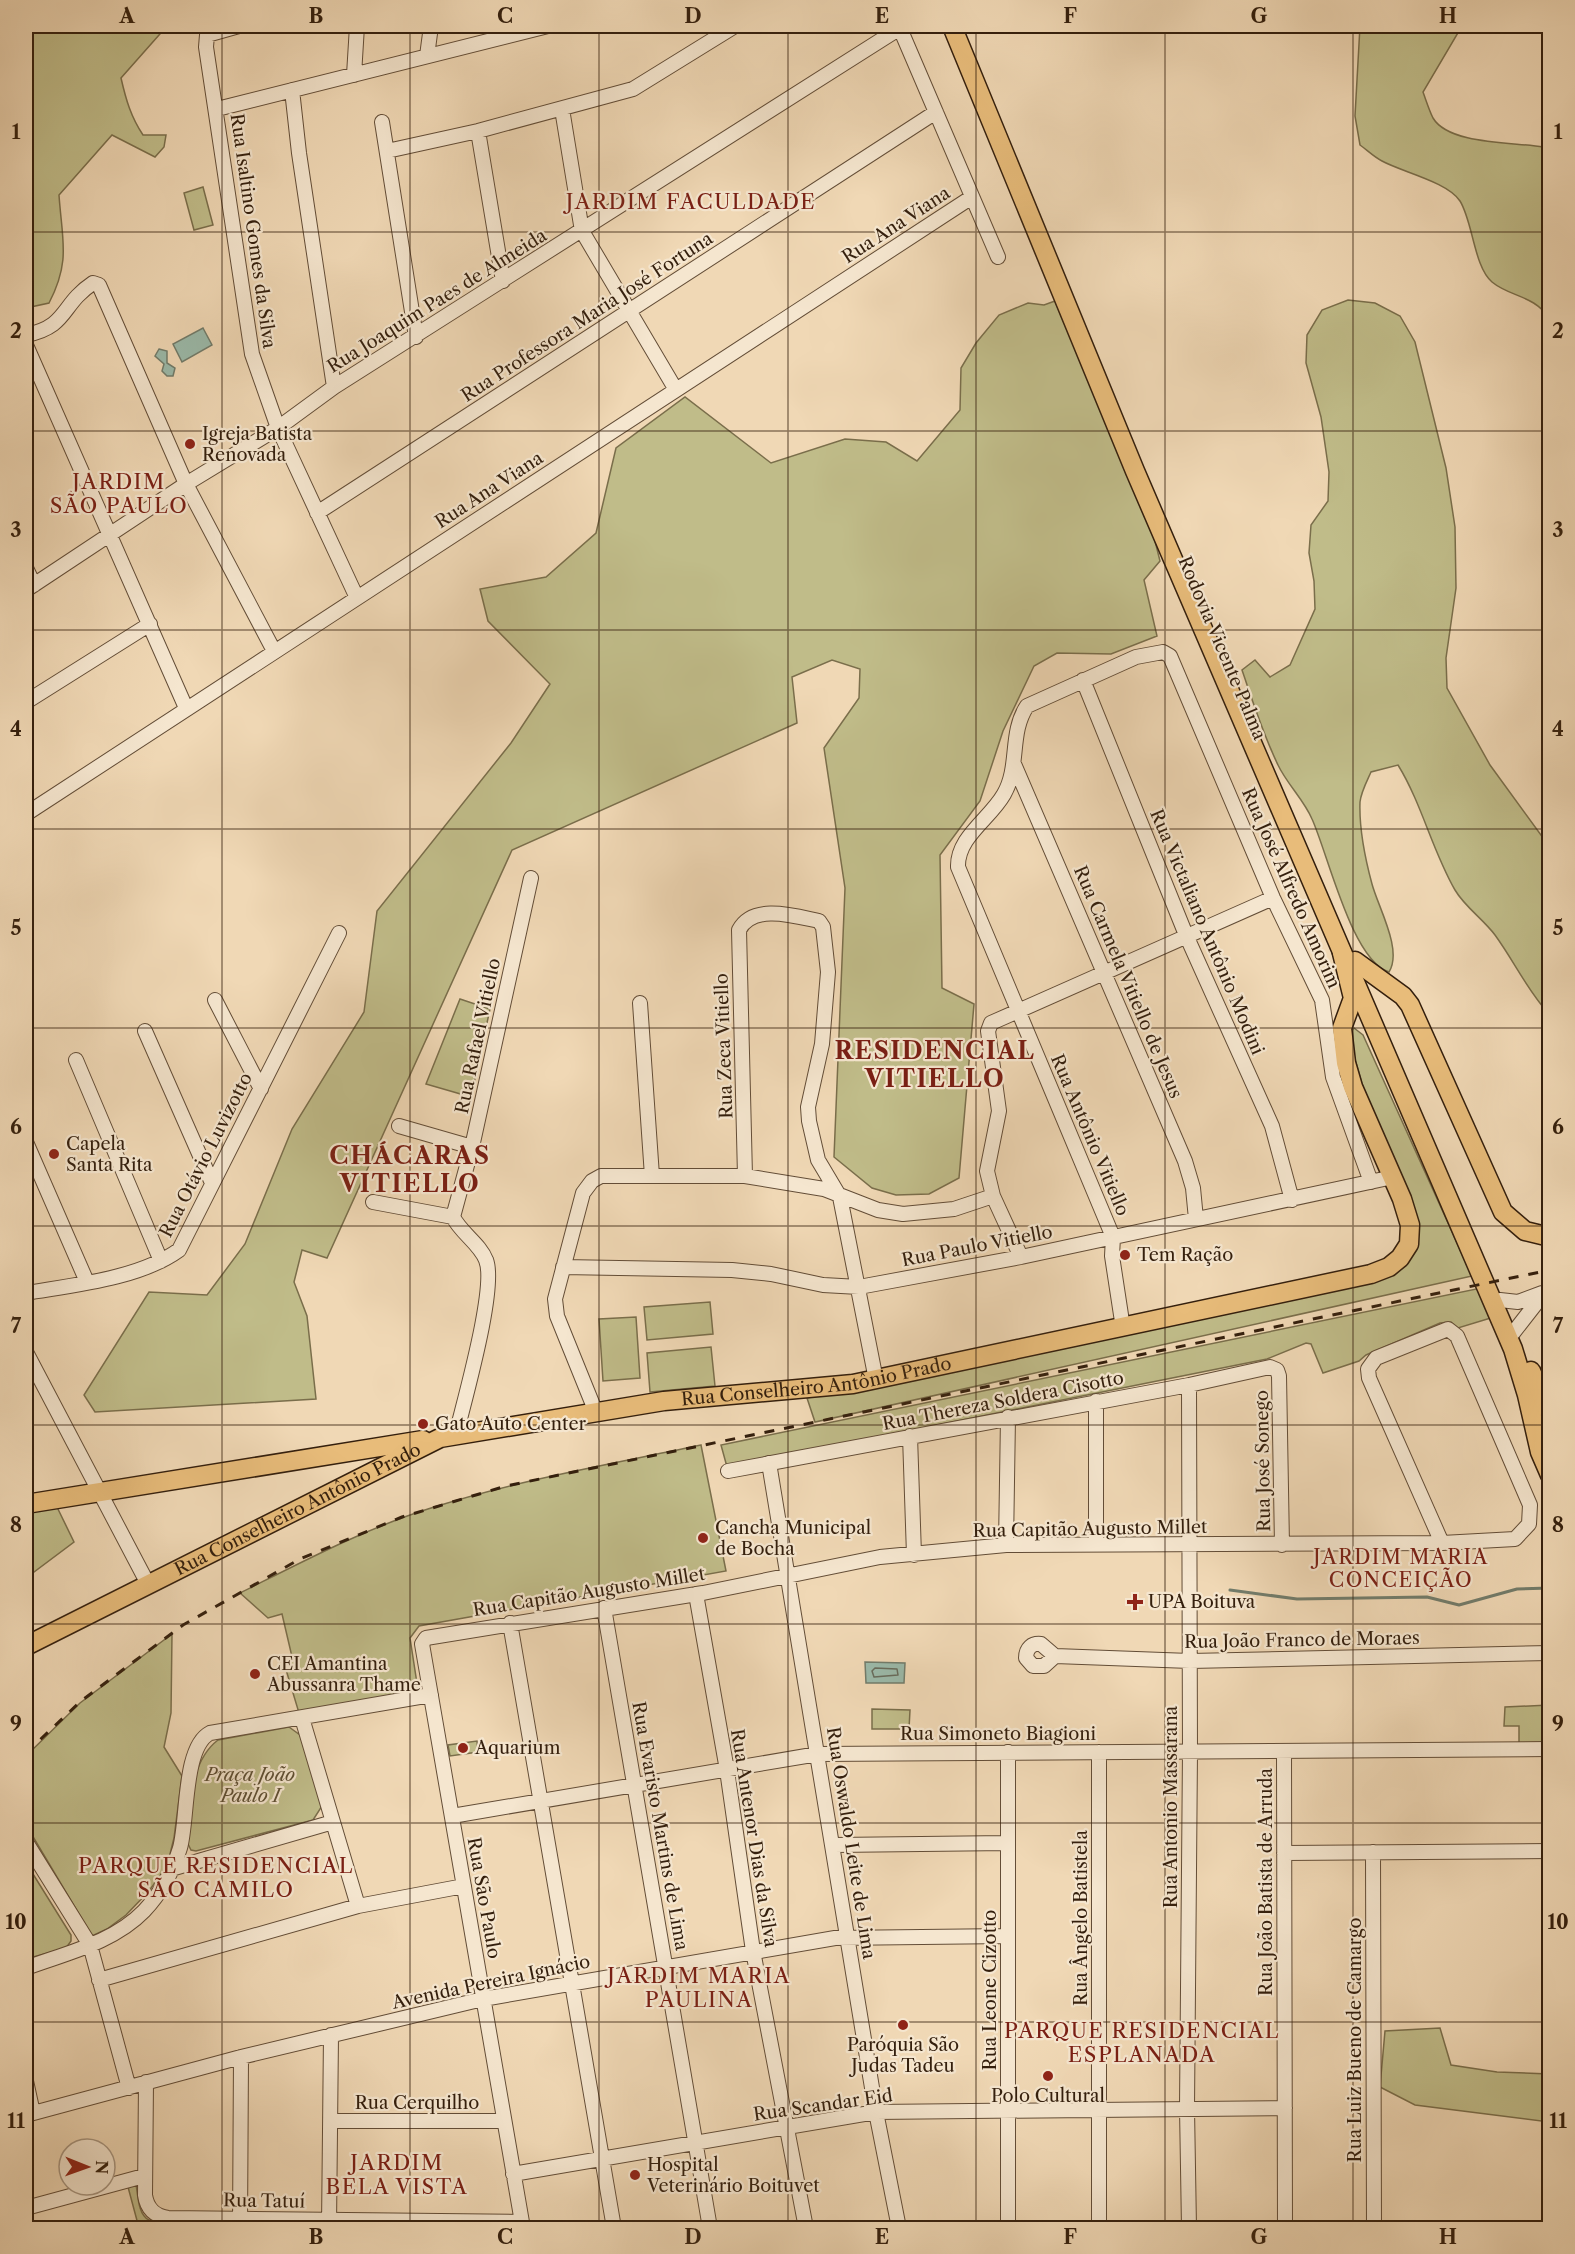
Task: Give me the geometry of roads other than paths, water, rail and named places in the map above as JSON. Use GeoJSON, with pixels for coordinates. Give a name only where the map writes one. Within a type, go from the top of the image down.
{"type":"FeatureCollection","features":[{"type":"Feature","properties":{"kind":"main road","name":"Rodovia Vicente Palma"},"geometry":{"type":"LineString","coordinates":[[952,26],[1003,147],[1013,162],[1142,470],[1189,571],[1349,957],[1506,1326]]}},
{"type":"Feature","properties":{"kind":"main road"},"geometry":{"type":"LineString","coordinates":[[1349,957],[1395,993],[1403,996],[1419,1022],[1488,1184],[1503,1212],[1525,1231],[1550,1237]]}},
{"type":"Feature","properties":{"kind":"main road"},"geometry":{"type":"LineString","coordinates":[[1342,1028],[1353,998],[1349,957]]}},
{"type":"Feature","properties":{"kind":"main road"},"geometry":{"type":"LineString","coordinates":[[1342,1028],[1355,1013],[1371,1009],[1384,996],[1395,993]]}},
{"type":"Feature","properties":{"kind":"main road","name":"Rua Conselheiro Antônio Prado"},"geometry":{"type":"LineString","coordinates":[[26,1646],[386,1465],[448,1437],[595,1410],[664,1401],[847,1385],[876,1380],[1371,1274],[1389,1267],[1408,1247],[1410,1232],[1408,1217],[1353,1087],[1346,1063],[1342,1028]]}},
{"type":"Feature","properties":{"kind":"main road"},"geometry":{"type":"LineString","coordinates":[[1506,1326],[1550,1415]]}},
{"type":"Feature","properties":{"kind":"main road"},"geometry":{"type":"LineString","coordinates":[[1506,1326],[1527,1395],[1540,1452],[1550,1475]]}},
{"type":"Feature","properties":{"kind":"main road"},"geometry":{"type":"LineString","coordinates":[[26,1504],[448,1437]]}},
{"type":"Feature","properties":{"kind":"main road"},"geometry":{"type":"LineString","coordinates":[[377,1448],[384,1455],[386,1465]]}},
{"type":"Feature","properties":{"kind":"street","name":"Rua Isaltino Gomes da Silva"},"geometry":{"type":"LineString","coordinates":[[239,26],[207,35],[252,354],[278,428],[357,598]]}},
{"type":"Feature","properties":{"kind":"street"},"geometry":{"type":"LineString","coordinates":[[354,75],[357,26]]}},
{"type":"Feature","properties":{"kind":"street"},"geometry":{"type":"LineString","coordinates":[[427,56],[431,26]]}},
{"type":"Feature","properties":{"kind":"street"},"geometry":{"type":"LineString","coordinates":[[217,109],[427,56],[502,31],[548,26]]}},
{"type":"Feature","properties":{"kind":"street"},"geometry":{"type":"LineString","coordinates":[[387,151],[478,131],[633,89],[735,26]]}},
{"type":"Feature","properties":{"kind":"street"},"geometry":{"type":"LineString","coordinates":[[900,27],[998,257]]}},
{"type":"Feature","properties":{"kind":"street","name":"Rua Joaquim Paes de Almeida"},"geometry":{"type":"LineString","coordinates":[[30,588],[186,484],[278,428],[334,387],[416,337],[900,27]]}},
{"type":"Feature","properties":{"kind":"street"},"geometry":{"type":"LineString","coordinates":[[292,90],[300,164],[334,387]]}},
{"type":"Feature","properties":{"kind":"street"},"geometry":{"type":"LineString","coordinates":[[562,109],[582,231],[676,390]]}},
{"type":"Feature","properties":{"kind":"street","name":"Rua Professora Maria José Fortuna"},"geometry":{"type":"LineString","coordinates":[[317,513],[936,112]]}},
{"type":"Feature","properties":{"kind":"street"},"geometry":{"type":"LineString","coordinates":[[382,122],[416,337]]}},
{"type":"Feature","properties":{"kind":"street"},"geometry":{"type":"LineString","coordinates":[[478,131],[503,281]]}},
{"type":"Feature","properties":{"kind":"street","name":"Rua Ana Viana"},"geometry":{"type":"LineString","coordinates":[[26,814],[972,197]]}},
{"type":"Feature","properties":{"kind":"street"},"geometry":{"type":"LineString","coordinates":[[26,335],[56,324],[70,301],[96,283],[101,289],[186,484],[274,651]]}},
{"type":"Feature","properties":{"kind":"street"},"geometry":{"type":"LineString","coordinates":[[26,345],[186,708]]}},
{"type":"Feature","properties":{"kind":"street"},"geometry":{"type":"LineString","coordinates":[[26,568],[30,588]]}},
{"type":"Feature","properties":{"kind":"street"},"geometry":{"type":"LineString","coordinates":[[26,702],[150,624]]}},
{"type":"Feature","properties":{"kind":"street","name":"Rua Antônio Vitiello"},"geometry":{"type":"LineString","coordinates":[[1123,1328],[1112,1256],[1113,1237],[958,867],[957,857],[962,846],[1004,795],[1014,764],[1016,731],[1020,717],[1027,706],[1136,657],[1163,652]]}},
{"type":"Feature","properties":{"kind":"street","name":"Rua José Alfredo Amorim"},"geometry":{"type":"LineString","coordinates":[[1163,652],[1170,656],[1175,664],[1274,898],[1322,1000],[1333,1077],[1371,1182]]}},
{"type":"Feature","properties":{"kind":"street","name":"Rua Victaliano Antônio Modini"},"geometry":{"type":"LineString","coordinates":[[1083,680],[1186,935],[1272,1126],[1292,1200]]}},
{"type":"Feature","properties":{"kind":"street","name":"Rua Carmela Vitiello de Jesus"},"geometry":{"type":"LineString","coordinates":[[1014,764],[1185,1161],[1193,1188],[1196,1219]]}},
{"type":"Feature","properties":{"kind":"street","name":"Rua Rafael Vitiello"},"geometry":{"type":"LineString","coordinates":[[453,1217],[472,1147],[531,878]]}},
{"type":"Feature","properties":{"kind":"street"},"geometry":{"type":"LineString","coordinates":[[1021,1257],[993,1196],[987,1171],[999,1111],[988,1031],[991,1023],[1274,898]]}},
{"type":"Feature","properties":{"kind":"street","name":"Rua Zeca Vitiello"},"geometry":{"type":"LineString","coordinates":[[745,1176],[738,933],[741,925],[749,918],[768,914],[819,921],[824,927],[828,972],[826,1016],[808,1107],[809,1121],[818,1160],[840,1197]]}},
{"type":"Feature","properties":{"kind":"street","name":"Rua Otávio Luvizotto"},"geometry":{"type":"LineString","coordinates":[[26,1293],[87,1282],[161,1261],[179,1250],[339,933]]}},
{"type":"Feature","properties":{"kind":"street"},"geometry":{"type":"LineString","coordinates":[[215,1000],[261,1089]]}},
{"type":"Feature","properties":{"kind":"street"},"geometry":{"type":"LineString","coordinates":[[640,1003],[652,1176]]}},
{"type":"Feature","properties":{"kind":"street"},"geometry":{"type":"LineString","coordinates":[[145,1031],[212,1183]]}},
{"type":"Feature","properties":{"kind":"street"},"geometry":{"type":"LineString","coordinates":[[76,1060],[161,1261]]}},
{"type":"Feature","properties":{"kind":"street"},"geometry":{"type":"LineString","coordinates":[[399,1126],[472,1147]]}},
{"type":"Feature","properties":{"kind":"street"},"geometry":{"type":"LineString","coordinates":[[26,1142],[87,1282]]}},
{"type":"Feature","properties":{"kind":"street"},"geometry":{"type":"LineString","coordinates":[[595,1410],[557,1316],[555,1299],[583,1193],[592,1181],[612,1174],[745,1176],[824,1189],[878,1210],[903,1214],[954,1209],[993,1196]]}},
{"type":"Feature","properties":{"kind":"street","name":"Rua Paulo Vitiello"},"geometry":{"type":"LineString","coordinates":[[563,1267],[732,1270],[771,1274],[823,1285],[859,1287],[1021,1257],[1393,1177]]}},
{"type":"Feature","properties":{"kind":"street"},"geometry":{"type":"LineString","coordinates":[[840,1197],[876,1380]]}},
{"type":"Feature","properties":{"kind":"street"},"geometry":{"type":"LineString","coordinates":[[374,1202],[453,1217],[484,1256],[490,1274],[488,1297],[448,1437]]}},
{"type":"Feature","properties":{"kind":"street"},"geometry":{"type":"LineString","coordinates":[[1495,1298],[1518,1302],[1547,1292]]}},
{"type":"Feature","properties":{"kind":"street"},"geometry":{"type":"LineString","coordinates":[[1506,1326],[1547,1292]]}},
{"type":"Feature","properties":{"kind":"street","name":"Rua Capitão Augusto Millet"},"geometry":{"type":"LineString","coordinates":[[423,1644],[426,1638],[435,1634],[696,1594],[880,1557],[1006,1545],[1442,1543],[1517,1538],[1530,1521],[1530,1506],[1457,1336],[1450,1330],[1442,1330],[1376,1358],[1369,1366],[1369,1378],[1442,1543]]}},
{"type":"Feature","properties":{"kind":"street"},"geometry":{"type":"LineString","coordinates":[[26,1352],[148,1584]]}},
{"type":"Feature","properties":{"kind":"street","name":"Rua Thereza Soldera Cisotto"},"geometry":{"type":"LineString","coordinates":[[728,1472],[1189,1385],[1267,1367],[1276,1369],[1280,1376]]}},
{"type":"Feature","properties":{"kind":"street","name":"Rua José Sonego"},"geometry":{"type":"LineString","coordinates":[[1280,1376],[1282,1545]]}},
{"type":"Feature","properties":{"kind":"street","name":"Rua Antonio Massarana"},"geometry":{"type":"LineString","coordinates":[[1189,1385],[1190,1751],[1187,2108],[1189,2229]]}},
{"type":"Feature","properties":{"kind":"street"},"geometry":{"type":"LineString","coordinates":[[1096,1401],[1096,1545]]}},
{"type":"Feature","properties":{"kind":"street"},"geometry":{"type":"LineString","coordinates":[[1006,1545],[1008,1418]]}},
{"type":"Feature","properties":{"kind":"street"},"geometry":{"type":"LineString","coordinates":[[910,1436],[914,1554]]}},
{"type":"Feature","properties":{"kind":"street","name":"Rua Oswaldo Leite de Lima"},"geometry":{"type":"LineString","coordinates":[[769,1463],[834,1845],[876,2112],[899,2229]]}},
{"type":"Feature","properties":{"kind":"street","name":"Rua Antenor Dias da Silva"},"geometry":{"type":"LineString","coordinates":[[696,1594],[727,1770],[753,1951],[806,2229]]}},
{"type":"Feature","properties":{"kind":"street","name":"Rua Evaristo Martins de Lima"},"geometry":{"type":"LineString","coordinates":[[604,1608],[710,2229]]}},
{"type":"Feature","properties":{"kind":"street"},"geometry":{"type":"LineString","coordinates":[[510,1623],[614,2229]]}},
{"type":"Feature","properties":{"kind":"street","name":"Rua São Paulo"},"geometry":{"type":"LineString","coordinates":[[423,1644],[522,2225]]}},
{"type":"Feature","properties":{"kind":"street","name":"Rua João Franco de Moraes"},"geometry":{"type":"LineString","coordinates":[[1055,1656],[1190,1661],[1550,1653]]}},
{"type":"Feature","properties":{"kind":"street"},"geometry":{"type":"LineString","coordinates":[[26,1968],[90,1945],[122,1930],[144,1911],[166,1882],[180,1848],[189,1777],[198,1744],[210,1733],[431,1695]]}},
{"type":"Feature","properties":{"kind":"street"},"geometry":{"type":"LineString","coordinates":[[302,1718],[358,1906]]}},
{"type":"Feature","properties":{"kind":"street","name":"Rua Simoneto Biagioni"},"geometry":{"type":"LineString","coordinates":[[452,1816],[818,1754],[1550,1749]]}},
{"type":"Feature","properties":{"kind":"street","name":"Rua João Batista de Arruda"},"geometry":{"type":"LineString","coordinates":[[1284,1751],[1285,2229]]}},
{"type":"Feature","properties":{"kind":"street","name":"Rua Leone Cizotto"},"geometry":{"type":"LineString","coordinates":[[1008,1752],[1008,2229]]}},
{"type":"Feature","properties":{"kind":"street","name":"Rua Ângelo Batistela"},"geometry":{"type":"LineString","coordinates":[[1099,1752],[1099,2229]]}},
{"type":"Feature","properties":{"kind":"street"},"geometry":{"type":"LineString","coordinates":[[171,1869],[333,1822]]}},
{"type":"Feature","properties":{"kind":"street"},"geometry":{"type":"LineString","coordinates":[[26,1842],[90,1945],[129,2088]]}},
{"type":"Feature","properties":{"kind":"street"},"geometry":{"type":"LineString","coordinates":[[834,1845],[1008,1843]]}},
{"type":"Feature","properties":{"kind":"street"},"geometry":{"type":"LineString","coordinates":[[1284,1853],[1550,1851]]}},
{"type":"Feature","properties":{"kind":"street","name":"Rua Luiz Bueno de Camargo"},"geometry":{"type":"LineString","coordinates":[[1373,1852],[1374,2229]]}},
{"type":"Feature","properties":{"kind":"street"},"geometry":{"type":"LineString","coordinates":[[99,1980],[358,1906],[464,1886]]}},
{"type":"Feature","properties":{"kind":"street","name":"Avenida Pereira Ignácio"},"geometry":{"type":"LineString","coordinates":[[29,2114],[241,2057],[483,1999],[847,1936],[1008,1936]]}},
{"type":"Feature","properties":{"kind":"street"},"geometry":{"type":"LineString","coordinates":[[329,2224],[331,2035]]}},
{"type":"Feature","properties":{"kind":"street"},"geometry":{"type":"LineString","coordinates":[[240,2224],[241,2057]]}},
{"type":"Feature","properties":{"kind":"street"},"geometry":{"type":"LineString","coordinates":[[26,2081],[29,2114]]}},
{"type":"Feature","properties":{"kind":"street"},"geometry":{"type":"LineString","coordinates":[[26,2208],[144,2176],[146,2082]]}},
{"type":"Feature","properties":{"kind":"street","name":"Rua Scandar Eid"},"geometry":{"type":"LineString","coordinates":[[513,2174],[876,2112],[1285,2108]]}},
{"type":"Feature","properties":{"kind":"street","name":"Rua Cerquilho"},"geometry":{"type":"LineString","coordinates":[[330,2121],[504,2121]]}},
{"type":"Feature","properties":{"kind":"street","name":"Rua Tatuí"},"geometry":{"type":"LineString","coordinates":[[144,2176],[146,2201],[153,2212],[168,2218],[240,2224],[522,2225]]}},
{"type":"Feature","properties":{"kind":"water"},"geometry":{"type":"Polygon","coordinates":[[[203,328],[212,345],[182,362],[173,344],[203,328]]]}},
{"type":"Feature","properties":{"kind":"water"},"geometry":{"type":"Polygon","coordinates":[[[159,349],[167,351],[167,363],[175,368],[173,376],[167,376],[162,371],[164,364],[155,356],[159,349]]]}},
{"type":"Feature","properties":{"kind":"water"},"geometry":{"type":"Polygon","coordinates":[[[865,1662],[905,1663],[904,1683],[866,1683],[865,1662]]]}},
{"type":"Feature","properties":{"kind":"waterway"},"geometry":{"type":"LineString","coordinates":[[1230,1590],[1297,1599],[1427,1597],[1459,1605],[1517,1589],[1550,1588]]}},
{"type":"Feature","properties":{"kind":"railway"},"geometry":{"type":"LineString","coordinates":[[26,1753],[81,1701],[183,1625],[300,1559],[402,1517],[506,1486],[1550,1270]]}},
{"type":"Feature","properties":{"kind":"place","name":"Igreja Batista Renovada"},"geometry":{"type":"Point","coordinates":[190,444]}},
{"type":"Feature","properties":{"kind":"place","name":"Capela Santa Rita"},"geometry":{"type":"Point","coordinates":[54,1154]}},
{"type":"Feature","properties":{"kind":"place","name":"Tem Ração"},"geometry":{"type":"Point","coordinates":[1125,1255]}},
{"type":"Feature","properties":{"kind":"place","name":"Gato Auto Center"},"geometry":{"type":"Point","coordinates":[423,1424]}},
{"type":"Feature","properties":{"kind":"place","name":"Cancha Municipal de Bocha"},"geometry":{"type":"Point","coordinates":[703,1538]}},
{"type":"Feature","properties":{"kind":"place","name":"UPA Boituva"},"geometry":{"type":"Point","coordinates":[1135,1602]}},
{"type":"Feature","properties":{"kind":"place","name":"CEI Amantina Abussanra Thame"},"geometry":{"type":"Point","coordinates":[255,1674]}},
{"type":"Feature","properties":{"kind":"place","name":"Aquarium"},"geometry":{"type":"Point","coordinates":[463,1748]}},
{"type":"Feature","properties":{"kind":"place","name":"Paróquia São Judas Tadeu"},"geometry":{"type":"Point","coordinates":[903,2025]}},
{"type":"Feature","properties":{"kind":"place","name":"Polo Cultural"},"geometry":{"type":"Point","coordinates":[1048,2076]}},
{"type":"Feature","properties":{"kind":"place","name":"Hospital Veterinário Boituvet"},"geometry":{"type":"Point","coordinates":[635,2175]}},
{"type":"Feature","properties":{"kind":"district","name":"JARDIM FACULDADE"},"geometry":{"type":"Point","coordinates":[691,202]}},
{"type":"Feature","properties":{"kind":"district","name":"JARDIM SÃO PAULO"},"geometry":{"type":"Point","coordinates":[119,494]}},
{"type":"Feature","properties":{"kind":"district","name":"RESIDENCIAL VITIELLO"},"geometry":{"type":"Point","coordinates":[935,1065]}},
{"type":"Feature","properties":{"kind":"district","name":"CHÁCARAS VITIELLO"},"geometry":{"type":"Point","coordinates":[410,1170]}},
{"type":"Feature","properties":{"kind":"district","name":"JARDIM MARIA CONCEIÇÃO"},"geometry":{"type":"Point","coordinates":[1401,1568]}},
{"type":"Feature","properties":{"kind":"district","name":"PARQUE RESIDENCIAL SÃO CAMILO"},"geometry":{"type":"Point","coordinates":[216,1878]}},
{"type":"Feature","properties":{"kind":"district","name":"JARDIM MARIA PAULINA"},"geometry":{"type":"Point","coordinates":[699,1988]}},
{"type":"Feature","properties":{"kind":"district","name":"PARQUE RESIDENCIAL ESPLANADA"},"geometry":{"type":"Point","coordinates":[1142,2043]}},
{"type":"Feature","properties":{"kind":"district","name":"JARDIM BELA VISTA"},"geometry":{"type":"Point","coordinates":[397,2175]}},
{"type":"Feature","properties":{"kind":"park label","name":"Praça João Paulo I"},"geometry":{"type":"Point","coordinates":[250,1785]}}]}
